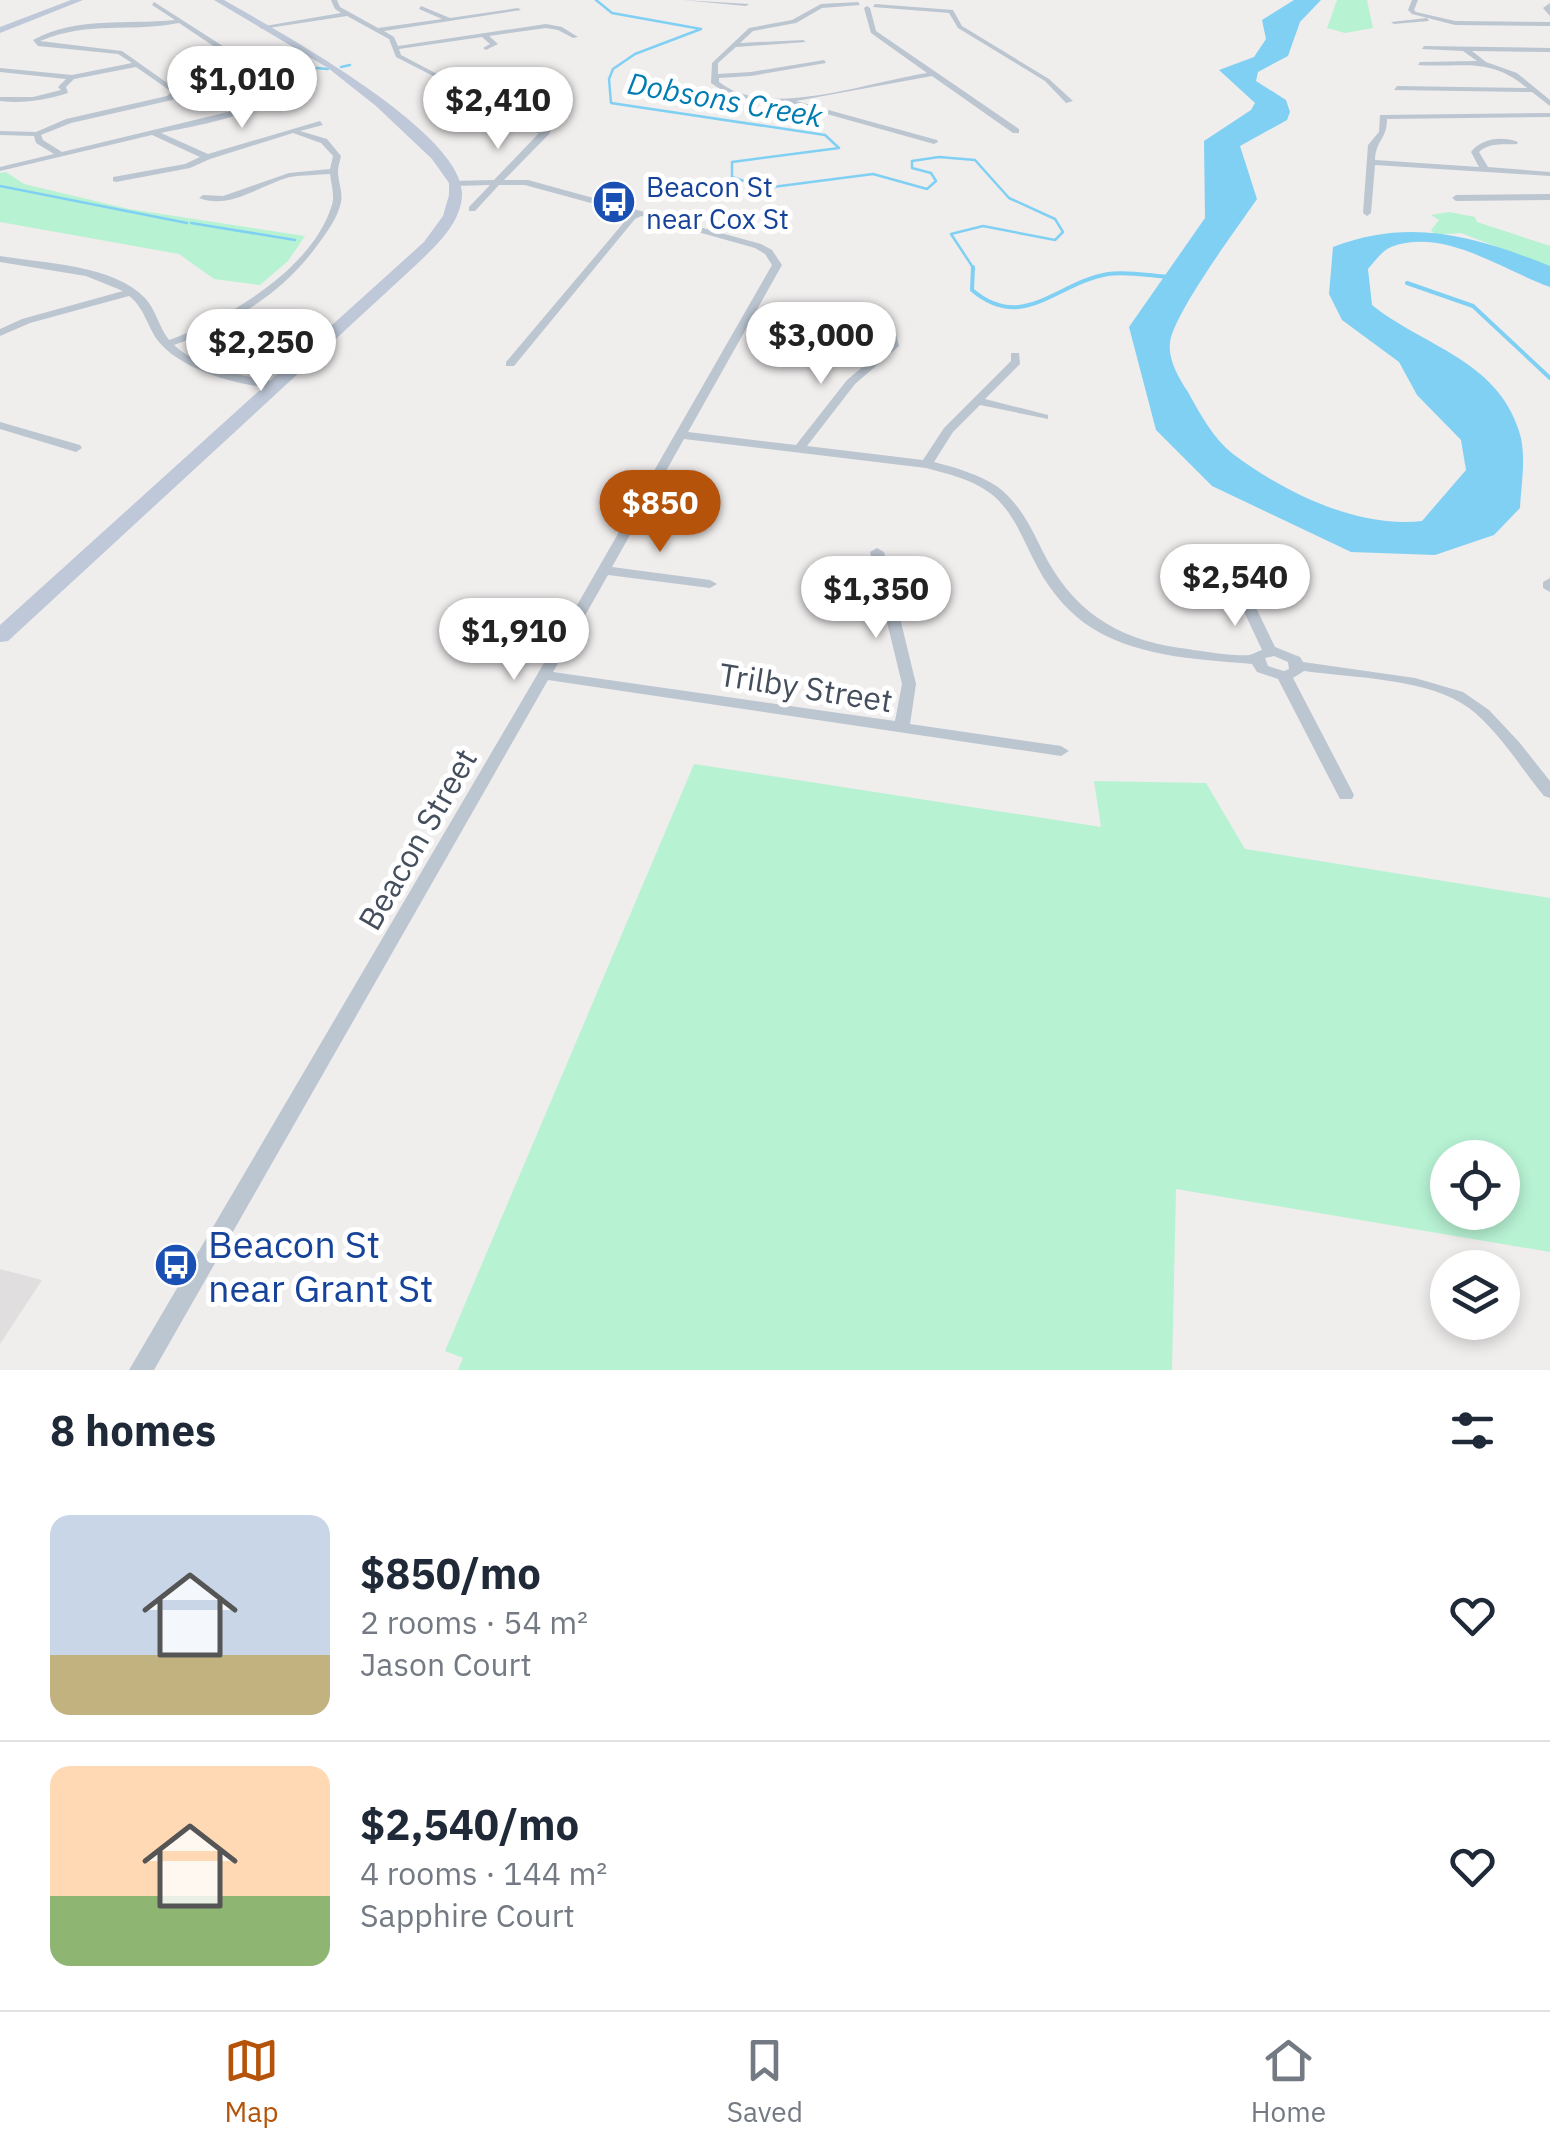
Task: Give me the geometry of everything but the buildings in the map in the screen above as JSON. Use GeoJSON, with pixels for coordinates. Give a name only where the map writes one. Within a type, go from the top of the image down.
{"type":"FeatureCollection","features":[{"type":"Feature","properties":{"kind":"main road"},"geometry":{"type":"LineString","coordinates":[[0,30],[80,0]]}},
{"type":"Feature","properties":{"kind":"main road"},"geometry":{"type":"LineString","coordinates":[[0,636],[276,379],[434,241],[461,188],[447,164],[415,133],[333,67],[218,0]]}},
{"type":"Feature","properties":{"kind":"main road"},"geometry":{"type":"LineString","coordinates":[[121,525],[241,382],[276,379]]}},
{"type":"Feature","properties":{"kind":"main road"},"geometry":{"type":"LineString","coordinates":[[241,382],[276,379]]}},
{"type":"Feature","properties":{"kind":"street"},"geometry":{"type":"LineString","coordinates":[[334,0],[333,5],[346,14],[392,38],[398,56],[439,77]]}},
{"type":"Feature","properties":{"kind":"street"},"geometry":{"type":"LineString","coordinates":[[685,0],[746,4]]}},
{"type":"Feature","properties":{"kind":"street"},"geometry":{"type":"LineString","coordinates":[[1414,0],[1411,10],[1431,19]]}},
{"type":"Feature","properties":{"kind":"street"},"geometry":{"type":"LineString","coordinates":[[0,169],[248,109],[275,91],[269,78],[176,22],[154,4]]}},
{"type":"Feature","properties":{"kind":"street"},"geometry":{"type":"LineString","coordinates":[[865,4],[873,32],[1016,131]]}},
{"type":"Feature","properties":{"kind":"street"},"geometry":{"type":"LineString","coordinates":[[932,74],[893,78],[787,101],[748,100],[718,86],[714,76],[715,63],[752,29],[794,22],[821,6],[865,4],[949,10],[960,27],[1046,80],[1069,101]]}},
{"type":"Feature","properties":{"kind":"street"},"geometry":{"type":"LineString","coordinates":[[1550,5],[1546,8],[1550,14]]}},
{"type":"Feature","properties":{"kind":"street"},"geometry":{"type":"LineString","coordinates":[[421,8],[448,19]]}},
{"type":"Feature","properties":{"kind":"street"},"geometry":{"type":"LineString","coordinates":[[377,30],[518,10]]}},
{"type":"Feature","properties":{"kind":"street"},"geometry":{"type":"LineString","coordinates":[[262,27],[346,14]]}},
{"type":"Feature","properties":{"kind":"street"},"geometry":{"type":"LineString","coordinates":[[1394,22],[1431,19],[1550,24]]}},
{"type":"Feature","properties":{"kind":"street"},"geometry":{"type":"LineString","coordinates":[[0,133],[37,134],[69,121],[174,96],[176,92],[112,50],[35,42],[81,22],[136,26],[176,22]]}},
{"type":"Feature","properties":{"kind":"street"},"geometry":{"type":"LineString","coordinates":[[395,48],[551,26],[575,37]]}},
{"type":"Feature","properties":{"kind":"street"},"geometry":{"type":"LineString","coordinates":[[483,35],[495,44],[486,48]]}},
{"type":"Feature","properties":{"kind":"street"},"geometry":{"type":"LineString","coordinates":[[733,45],[803,42]]}},
{"type":"Feature","properties":{"kind":"street"},"geometry":{"type":"LineString","coordinates":[[1424,48],[1550,50]]}},
{"type":"Feature","properties":{"kind":"street"},"geometry":{"type":"LineString","coordinates":[[1465,49],[1484,63],[1516,74],[1550,104]]}},
{"type":"Feature","properties":{"kind":"street"},"geometry":{"type":"LineString","coordinates":[[714,76],[824,62]]}},
{"type":"Feature","properties":{"kind":"street"},"geometry":{"type":"LineString","coordinates":[[1420,64],[1484,63]]}},
{"type":"Feature","properties":{"kind":"street"},"geometry":{"type":"LineString","coordinates":[[0,70],[72,77],[134,65]]}},
{"type":"Feature","properties":{"kind":"street"},"geometry":{"type":"LineString","coordinates":[[0,99],[22,101],[58,94],[65,91],[62,87],[72,77]]}},
{"type":"Feature","properties":{"kind":"street"},"geometry":{"type":"LineString","coordinates":[[1396,88],[1533,90]]}},
{"type":"Feature","properties":{"kind":"street"},"geometry":{"type":"LineString","coordinates":[[444,97],[470,118],[546,132]]}},
{"type":"Feature","properties":{"kind":"street"},"geometry":{"type":"LineString","coordinates":[[787,101],[934,142]]}},
{"type":"Feature","properties":{"kind":"street"},"geometry":{"type":"LineString","coordinates":[[1367,212],[1374,140],[1383,132],[1386,115],[1550,116]]}},
{"type":"Feature","properties":{"kind":"street"},"geometry":{"type":"LineString","coordinates":[[472,209],[553,122]]}},
{"type":"Feature","properties":{"kind":"street"},"geometry":{"type":"LineString","coordinates":[[116,178],[188,166],[320,123]]}},
{"type":"Feature","properties":{"kind":"street"},"geometry":{"type":"LineString","coordinates":[[154,133],[207,157]]}},
{"type":"Feature","properties":{"kind":"street"},"geometry":{"type":"LineString","coordinates":[[167,344],[233,318],[294,268],[336,208],[336,151],[324,141],[298,133]]}},
{"type":"Feature","properties":{"kind":"street"},"geometry":{"type":"LineString","coordinates":[[37,134],[39,141],[60,155]]}},
{"type":"Feature","properties":{"kind":"street"},"geometry":{"type":"LineString","coordinates":[[1484,170],[1475,152],[1479,147],[1514,142]]}},
{"type":"Feature","properties":{"kind":"street"},"geometry":{"type":"LineString","coordinates":[[1372,162],[1550,174]]}},
{"type":"Feature","properties":{"kind":"street"},"geometry":{"type":"LineString","coordinates":[[203,198],[224,199],[290,175],[334,172]]}},
{"type":"Feature","properties":{"kind":"street","name":"Beacon Street"},"geometry":{"type":"LineString","coordinates":[[141,1370],[777,265],[769,252],[758,246],[525,182],[500,180],[461,188]]}},
{"type":"Feature","properties":{"kind":"street"},"geometry":{"type":"LineString","coordinates":[[461,188],[487,195]]}},
{"type":"Feature","properties":{"kind":"street"},"geometry":{"type":"LineString","coordinates":[[1456,198],[1550,197]]}},
{"type":"Feature","properties":{"kind":"street"},"geometry":{"type":"LineString","coordinates":[[510,364],[632,217],[640,213]]}},
{"type":"Feature","properties":{"kind":"street"},"geometry":{"type":"LineString","coordinates":[[0,258],[93,276],[132,292],[148,308],[167,344],[241,382]]}},
{"type":"Feature","properties":{"kind":"street"},"geometry":{"type":"LineString","coordinates":[[0,333],[26,321],[132,292]]}},
{"type":"Feature","properties":{"kind":"street"},"geometry":{"type":"LineString","coordinates":[[800,448],[851,382],[894,346],[892,337],[881,330]]}},
{"type":"Feature","properties":{"kind":"street"},"geometry":{"type":"LineString","coordinates":[[926,464],[948,430],[1016,362],[1016,355]]}},
{"type":"Feature","properties":{"kind":"street"},"geometry":{"type":"LineString","coordinates":[[979,401],[1044,417]]}},
{"type":"Feature","properties":{"kind":"street"},"geometry":{"type":"LineString","coordinates":[[0,424],[76,448]]}},
{"type":"Feature","properties":{"kind":"street"},"geometry":{"type":"LineString","coordinates":[[682,435],[926,464],[966,474],[1008,500],[1061,590],[1078,610],[1102,628],[1153,647],[1264,656],[1287,654],[1346,796]]}},
{"type":"Feature","properties":{"kind":"street"},"geometry":{"type":"LineString","coordinates":[[878,552],[909,684],[901,728]]}},
{"type":"Feature","properties":{"kind":"street"},"geometry":{"type":"LineString","coordinates":[[604,570],[710,584]]}},
{"type":"Feature","properties":{"kind":"street"},"geometry":{"type":"LineString","coordinates":[[1240,588],[1266,671],[1432,686],[1461,696],[1480,711],[1550,792]]}},
{"type":"Feature","properties":{"kind":"street","name":"Trilby Street"},"geometry":{"type":"LineString","coordinates":[[544,675],[1061,751]]}},
{"type":"Feature","properties":{"kind":"shaded area"},"geometry":{"type":"Polygon","coordinates":[[[0,1269],[42,1280],[0,1344],[0,1269]]]}},
{"type":"Feature","properties":{"kind":"green space"},"geometry":{"type":"Polygon","coordinates":[[[1337,0],[1367,0],[1373,28],[1345,33],[1327,28],[1337,0]]]}},
{"type":"Feature","properties":{"kind":"green space"},"geometry":{"type":"Polygon","coordinates":[[[6,172],[24,184],[129,209],[305,236],[288,261],[260,285],[214,279],[179,254],[0,222],[0,173],[6,172]]]}},
{"type":"Feature","properties":{"kind":"green space"},"geometry":{"type":"Polygon","coordinates":[[[1449,212],[1475,217],[1477,222],[1550,246],[1550,267],[1461,233],[1435,235],[1431,230],[1439,220],[1431,215],[1449,212]]]}},
{"type":"Feature","properties":{"kind":"green space"},"geometry":{"type":"Polygon","coordinates":[[[694,764],[1101,827],[1094,781],[1206,783],[1245,849],[1550,898],[1550,1252],[1176,1189],[1172,1370],[458,1370],[463,1358],[445,1351],[694,764]]]}},
{"type":"Feature","properties":{"kind":"water"},"geometry":{"type":"Polygon","coordinates":[[[1294,0],[1321,0],[1300,22],[1288,56],[1258,72],[1256,81],[1286,100],[1290,112],[1287,120],[1240,146],[1257,199],[1182,312],[1170,343],[1171,356],[1181,381],[1213,433],[1253,468],[1299,494],[1347,513],[1397,522],[1422,521],[1466,470],[1461,440],[1417,395],[1399,362],[1342,320],[1329,294],[1333,247],[1390,233],[1443,234],[1550,266],[1550,287],[1452,246],[1411,242],[1388,249],[1368,269],[1372,305],[1476,371],[1494,387],[1519,431],[1523,459],[1520,508],[1494,535],[1435,555],[1351,552],[1212,486],[1156,430],[1129,327],[1205,218],[1204,141],[1251,110],[1255,103],[1219,70],[1254,57],[1266,39],[1262,20],[1294,0]]]}},
{"type":"Feature","properties":{"kind":"waterway","name":"Dobsons Creek"},"geometry":{"type":"LineString","coordinates":[[596,0],[612,13],[701,29],[635,54],[613,69],[609,79],[611,103],[825,135],[839,148],[732,162],[732,177],[765,188],[873,174],[927,189],[936,181],[931,173],[912,168],[912,161],[939,157],[975,160],[1009,198],[1055,219],[1063,232],[1055,240],[983,226],[951,234],[973,267]]}},
{"type":"Feature","properties":{"kind":"waterway"},"geometry":{"type":"LineString","coordinates":[[341,67],[350,65]]}},
{"type":"Feature","properties":{"kind":"waterway"},"geometry":{"type":"LineString","coordinates":[[317,68],[328,69]]}},
{"type":"Feature","properties":{"kind":"waterway"},"geometry":{"type":"LineString","coordinates":[[0,186],[187,223]]}},
{"type":"Feature","properties":{"kind":"waterway"},"geometry":{"type":"LineString","coordinates":[[191,223],[295,240]]}},
{"type":"Feature","properties":{"kind":"waterway","name":"Dobsons Creek"},"geometry":{"type":"LineString","coordinates":[[973,267],[972,290],[1007,307],[1040,302],[1108,274],[1171,277]]}},
{"type":"Feature","properties":{"kind":"waterway"},"geometry":{"type":"LineString","coordinates":[[1407,283],[1473,306],[1550,378]]}},
{"type":"Feature","properties":{"kind":"place","name":"Beacon St near Cox St"},"geometry":{"type":"Point","coordinates":[614,202]}},
{"type":"Feature","properties":{"kind":"place","name":"Beacon St near Grant St"},"geometry":{"type":"Point","coordinates":[176,1265]}}]}
